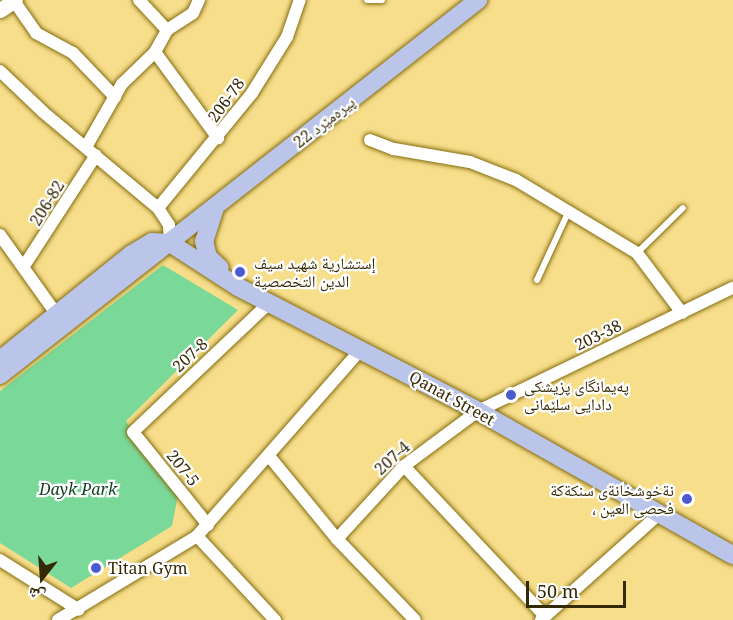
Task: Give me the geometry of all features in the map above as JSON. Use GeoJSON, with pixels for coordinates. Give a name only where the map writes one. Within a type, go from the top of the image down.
{"type":"FeatureCollection","features":[{"type":"Feature","properties":{"kind":"main road","name":"22 پیرەمێرد"},"geometry":{"type":"LineString","coordinates":[[0,375],[478,0]]}},
{"type":"Feature","properties":{"kind":"main road"},"geometry":{"type":"LineString","coordinates":[[216,207],[206,233],[205,249],[238,287]]}},
{"type":"Feature","properties":{"kind":"main road","name":"22 پیرەمێرد"},"geometry":{"type":"LineString","coordinates":[[0,360],[142,248],[152,242],[170,243]]}},
{"type":"Feature","properties":{"kind":"main road","name":"Qanat Street"},"geometry":{"type":"LineString","coordinates":[[170,243],[238,287],[478,411],[658,515],[733,555]]}},
{"type":"Feature","properties":{"kind":"street"},"geometry":{"type":"LineString","coordinates":[[0,10],[14,0],[36,33],[73,53],[115,97]]}},
{"type":"Feature","properties":{"kind":"street"},"geometry":{"type":"LineString","coordinates":[[140,0],[167,30],[193,13],[199,0]]}},
{"type":"Feature","properties":{"kind":"street","name":"206-78"},"geometry":{"type":"LineString","coordinates":[[158,208],[218,138],[287,37],[300,0]]}},
{"type":"Feature","properties":{"kind":"street","name":"206-82"},"geometry":{"type":"LineString","coordinates":[[24,266],[91,151],[122,84],[154,52],[167,30]]}},
{"type":"Feature","properties":{"kind":"street"},"geometry":{"type":"LineString","coordinates":[[154,52],[218,138]]}},
{"type":"Feature","properties":{"kind":"street"},"geometry":{"type":"LineString","coordinates":[[0,70],[158,208],[169,225],[170,243]]}},
{"type":"Feature","properties":{"kind":"street"},"geometry":{"type":"LineString","coordinates":[[369,140],[394,149],[470,162],[516,180],[637,253],[682,313]]}},
{"type":"Feature","properties":{"kind":"street"},"geometry":{"type":"LineString","coordinates":[[0,236],[24,266],[57,315]]}},
{"type":"Feature","properties":{"kind":"street","name":"203-38"},"geometry":{"type":"LineString","coordinates":[[478,411],[733,288]]}},
{"type":"Feature","properties":{"kind":"street","name":"207-8"},"geometry":{"type":"LineString","coordinates":[[133,432],[269,303]]}},
{"type":"Feature","properties":{"kind":"street"},"geometry":{"type":"LineString","coordinates":[[58,620],[197,536],[361,349]]}},
{"type":"Feature","properties":{"kind":"street","name":"207-4"},"geometry":{"type":"LineString","coordinates":[[337,539],[404,466],[478,411]]}},
{"type":"Feature","properties":{"kind":"street","name":"207-5"},"geometry":{"type":"LineString","coordinates":[[133,432],[208,525]]}},
{"type":"Feature","properties":{"kind":"street"},"geometry":{"type":"LineString","coordinates":[[269,456],[337,539],[415,620]]}},
{"type":"Feature","properties":{"kind":"street"},"geometry":{"type":"LineString","coordinates":[[404,466],[543,618],[658,515]]}},
{"type":"Feature","properties":{"kind":"street"},"geometry":{"type":"LineString","coordinates":[[197,536],[275,620]]}},
{"type":"Feature","properties":{"kind":"street"},"geometry":{"type":"LineString","coordinates":[[0,560],[78,610]]}},
{"type":"Feature","properties":{"kind":"lane"},"geometry":{"type":"LineString","coordinates":[[367,0],[382,0]]}},
{"type":"Feature","properties":{"kind":"lane"},"geometry":{"type":"LineString","coordinates":[[637,253],[683,208]]}},
{"type":"Feature","properties":{"kind":"lane"},"geometry":{"type":"LineString","coordinates":[[537,280],[568,213]]}},
{"type":"Feature","properties":{"kind":"green space","name":"Dayk Park"},"geometry":{"type":"Polygon","coordinates":[[[163,265],[238,310],[126,421],[178,495],[172,526],[71,588],[0,543],[0,391],[163,265]]]}},
{"type":"Feature","properties":{"kind":"place","name":"ٳستشارية شهيد سیف الدين التخصصية"},"geometry":{"type":"Point","coordinates":[240,272]}},
{"type":"Feature","properties":{"kind":"place","name":"پەیمانگای پزیشکی دادایی سلێمانی"},"geometry":{"type":"Point","coordinates":[511,395]}},
{"type":"Feature","properties":{"kind":"place","name":"نةخوشخانةى سنكةكة ، فحصى العين"},"geometry":{"type":"Point","coordinates":[687,499]}},
{"type":"Feature","properties":{"kind":"place","name":"Titan Gym"},"geometry":{"type":"Point","coordinates":[96,568]}}]}
